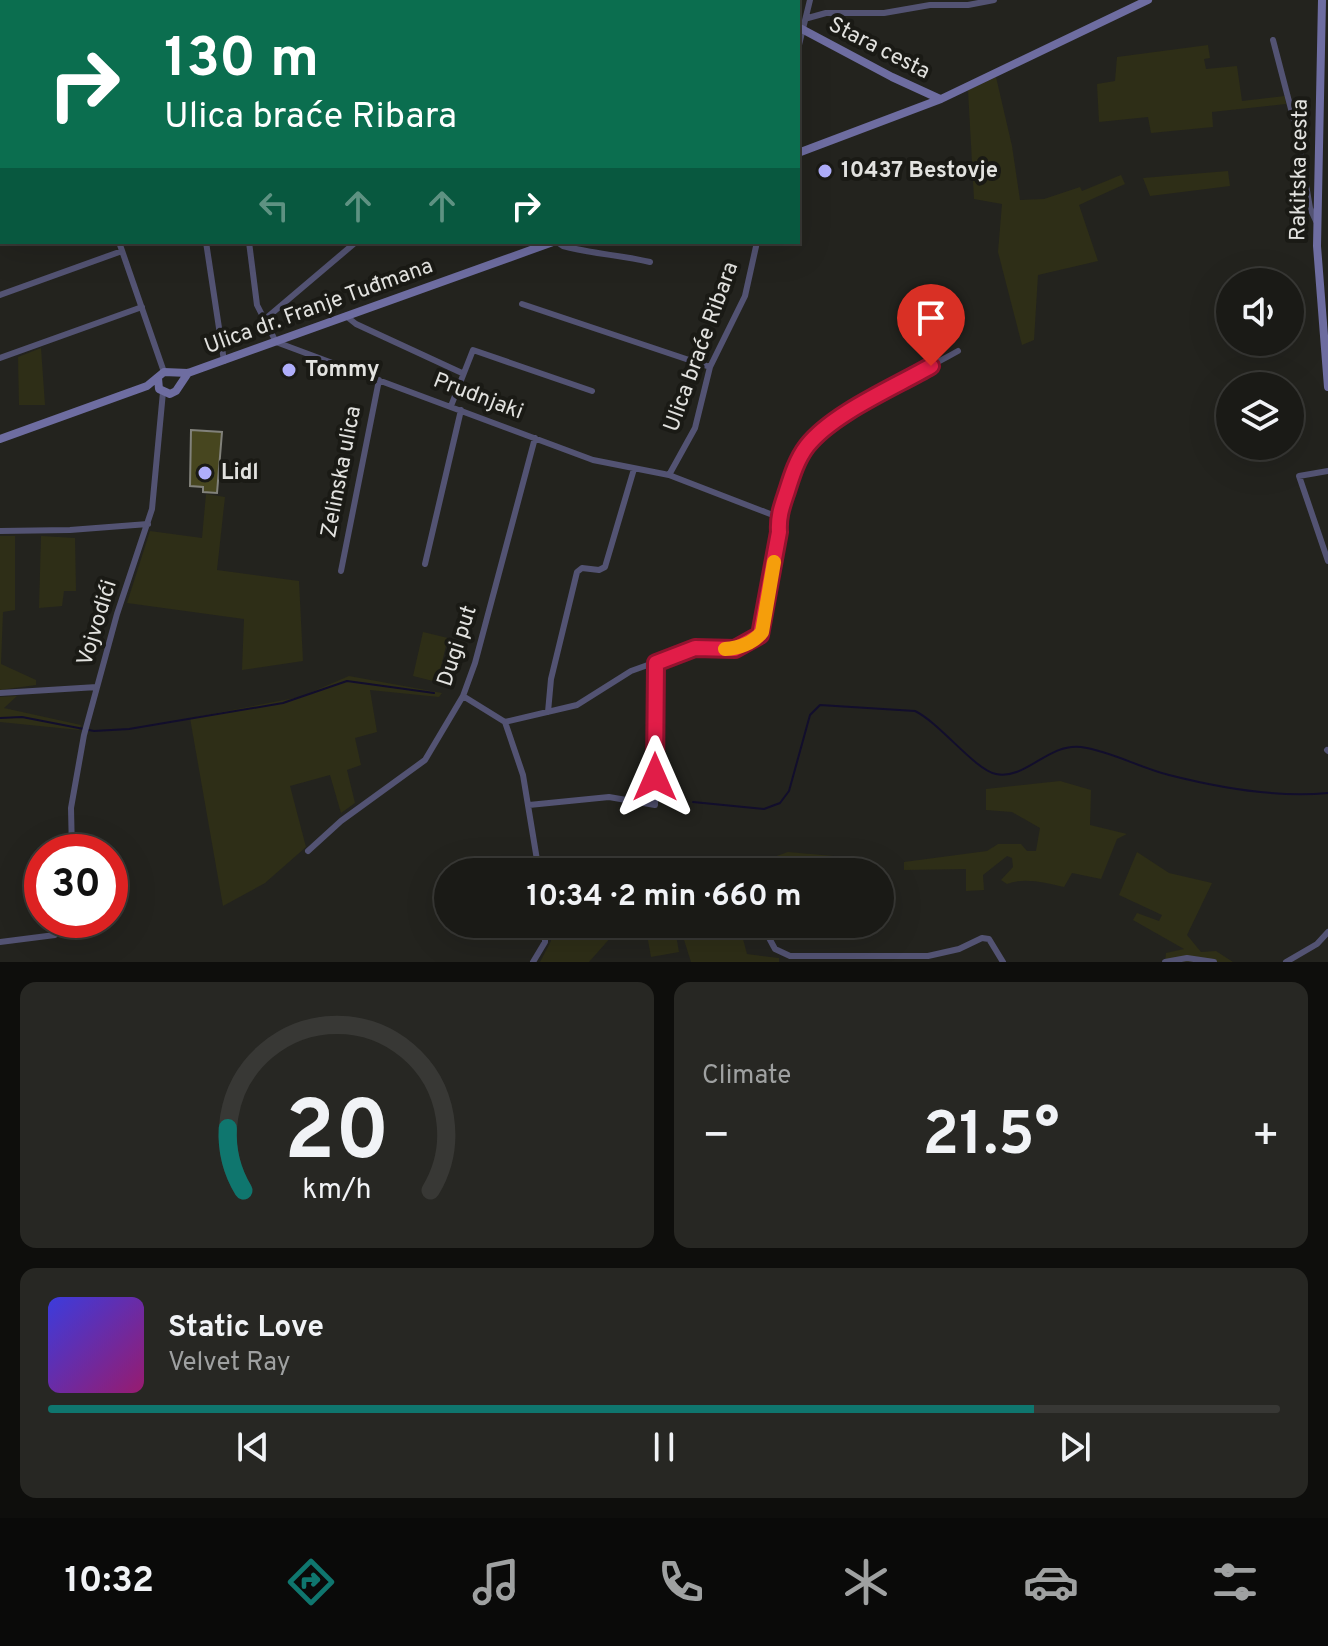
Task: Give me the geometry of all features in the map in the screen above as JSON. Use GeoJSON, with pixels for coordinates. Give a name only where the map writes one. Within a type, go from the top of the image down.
{"type":"FeatureCollection","features":[{"type":"Feature","properties":{"kind":"main road"},"geometry":{"type":"LineString","coordinates":[[800,152],[941,99],[1148,0]]}},
{"type":"Feature","properties":{"kind":"main road","name":"Rakitska cesta"},"geometry":{"type":"LineString","coordinates":[[1322,0],[1323,124],[1316,221],[1321,327],[1328,387]]}},
{"type":"Feature","properties":{"kind":"main road","name":"Stara cesta"},"geometry":{"type":"LineString","coordinates":[[800,28],[941,99]]}},
{"type":"Feature","properties":{"kind":"main road","name":"Ulica dr. Franje Tuđmana"},"geometry":{"type":"LineString","coordinates":[[161,375],[188,373],[224,361],[549,244]]}},
{"type":"Feature","properties":{"kind":"main road"},"geometry":{"type":"LineString","coordinates":[[175,373],[179,385]]}},
{"type":"Feature","properties":{"kind":"main road","name":"Ulica dr. Franje Tuđmana"},"geometry":{"type":"LineString","coordinates":[[164,391],[179,385],[188,373]]}},
{"type":"Feature","properties":{"kind":"main road"},"geometry":{"type":"LineString","coordinates":[[0,439],[147,386],[161,375],[164,391],[147,386]]}},
{"type":"Feature","properties":{"kind":"street"},"geometry":{"type":"LineString","coordinates":[[800,28],[808,18],[810,0]]}},
{"type":"Feature","properties":{"kind":"street"},"geometry":{"type":"LineString","coordinates":[[808,18],[826,13],[994,0]]}},
{"type":"Feature","properties":{"kind":"street"},"geometry":{"type":"LineString","coordinates":[[1273,40],[1297,132],[1310,208],[1316,221]]}},
{"type":"Feature","properties":{"kind":"street"},"geometry":{"type":"LineString","coordinates":[[1318,160],[1328,161]]}},
{"type":"Feature","properties":{"kind":"street"},"geometry":{"type":"LineString","coordinates":[[1317,177],[1328,178]]}},
{"type":"Feature","properties":{"kind":"street"},"geometry":{"type":"LineString","coordinates":[[120,244],[161,375]]}},
{"type":"Feature","properties":{"kind":"street"},"geometry":{"type":"LineString","coordinates":[[206,244],[224,361]]}},
{"type":"Feature","properties":{"kind":"street"},"geometry":{"type":"LineString","coordinates":[[249,244],[257,305],[276,342]]}},
{"type":"Feature","properties":{"kind":"street"},"geometry":{"type":"LineString","coordinates":[[264,320],[354,244]]}},
{"type":"Feature","properties":{"kind":"street"},"geometry":{"type":"LineString","coordinates":[[559,244],[607,256],[650,262]]}},
{"type":"Feature","properties":{"kind":"street","name":"Ulica braće Ribara"},"geometry":{"type":"LineString","coordinates":[[669,475],[695,428],[710,367],[745,296],[757,244]]}},
{"type":"Feature","properties":{"kind":"street"},"geometry":{"type":"LineString","coordinates":[[0,295],[122,251]]}},
{"type":"Feature","properties":{"kind":"street"},"geometry":{"type":"LineString","coordinates":[[522,304],[710,367]]}},
{"type":"Feature","properties":{"kind":"street"},"geometry":{"type":"LineString","coordinates":[[1,356],[142,307]]}},
{"type":"Feature","properties":{"kind":"street"},"geometry":{"type":"LineString","coordinates":[[346,316],[356,324],[462,373]]}},
{"type":"Feature","properties":{"kind":"street","name":"Prudnjaki"},"geometry":{"type":"LineString","coordinates":[[276,342],[593,460],[669,475]]}},
{"type":"Feature","properties":{"kind":"street"},"geometry":{"type":"LineString","coordinates":[[451,406],[470,351],[476,349],[592,391]]}},
{"type":"Feature","properties":{"kind":"street"},"geometry":{"type":"LineString","coordinates":[[505,722],[577,705],[631,671],[695,648],[735,649],[760,635],[779,532],[778,517],[796,464],[818,434],[958,351]]}},
{"type":"Feature","properties":{"kind":"street","name":"Zelinska ulica"},"geometry":{"type":"LineString","coordinates":[[341,571],[379,380]]}},
{"type":"Feature","properties":{"kind":"street","name":"Vojvodići"},"geometry":{"type":"LineString","coordinates":[[72,834],[71,808],[84,735],[117,614],[148,524],[164,391]]}},
{"type":"Feature","properties":{"kind":"street"},"geometry":{"type":"LineString","coordinates":[[425,564],[461,410]]}},
{"type":"Feature","properties":{"kind":"street","name":"Dugi put"},"geometry":{"type":"LineString","coordinates":[[308,851],[341,821],[425,760],[463,696],[475,663],[535,438]]}},
{"type":"Feature","properties":{"kind":"street"},"geometry":{"type":"LineString","coordinates":[[548,712],[551,679],[577,572],[588,567],[599,570],[605,567],[634,469]]}},
{"type":"Feature","properties":{"kind":"street"},"geometry":{"type":"LineString","coordinates":[[1328,471],[1299,476],[1328,561]]}},
{"type":"Feature","properties":{"kind":"street"},"geometry":{"type":"LineString","coordinates":[[669,475],[778,517]]}},
{"type":"Feature","properties":{"kind":"street"},"geometry":{"type":"LineString","coordinates":[[0,531],[148,524]]}},
{"type":"Feature","properties":{"kind":"street"},"geometry":{"type":"LineString","coordinates":[[529,805],[609,797],[655,805],[656,663]]}},
{"type":"Feature","properties":{"kind":"street"},"geometry":{"type":"LineString","coordinates":[[0,693],[97,687]]}},
{"type":"Feature","properties":{"kind":"street"},"geometry":{"type":"LineString","coordinates":[[463,696],[505,722],[523,775],[537,858]]}},
{"type":"Feature","properties":{"kind":"street"},"geometry":{"type":"LineString","coordinates":[[1286,962],[1317,944],[1328,932]]}},
{"type":"Feature","properties":{"kind":"street"},"geometry":{"type":"LineString","coordinates":[[0,942],[31,938]]}},
{"type":"Feature","properties":{"kind":"street"},"geometry":{"type":"LineString","coordinates":[[533,962],[545,938]]}},
{"type":"Feature","properties":{"kind":"street"},"geometry":{"type":"LineString","coordinates":[[769,938],[781,954],[827,959],[928,956],[959,949],[982,938],[989,939],[1003,962]]}},
{"type":"Feature","properties":{"kind":"street"},"geometry":{"type":"LineString","coordinates":[[1165,962],[1187,958],[1214,962]]}},
{"type":"Feature","properties":{"kind":"shaded area"},"geometry":{"type":"Polygon","coordinates":[[[1208,45],[1210,58],[1204,59],[1206,69],[1237,66],[1242,101],[1285,96],[1286,104],[1212,112],[1213,127],[1151,133],[1148,117],[1099,122],[1097,84],[1115,81],[1117,57],[1208,45]]]}},
{"type":"Feature","properties":{"kind":"shaded area"},"geometry":{"type":"Polygon","coordinates":[[[996,77],[1012,146],[1020,200],[1044,199],[1080,187],[1082,191],[1121,175],[1125,184],[1079,205],[1098,261],[1038,275],[1034,340],[1022,345],[998,252],[1002,204],[974,199],[968,90],[996,77]]]}},
{"type":"Feature","properties":{"kind":"shaded area"},"geometry":{"type":"Polygon","coordinates":[[[1228,171],[1230,186],[1150,196],[1143,178],[1228,171]]]}},
{"type":"Feature","properties":{"kind":"shaded area"},"geometry":{"type":"Polygon","coordinates":[[[41,348],[45,405],[19,405],[18,357],[41,348]]]}},
{"type":"Feature","properties":{"kind":"shaded area"},"geometry":{"type":"Polygon","coordinates":[[[206,494],[225,497],[217,570],[299,581],[303,661],[242,670],[244,619],[127,603],[150,531],[202,538],[206,494]]]}},
{"type":"Feature","properties":{"kind":"shaded area"},"geometry":{"type":"Polygon","coordinates":[[[0,536],[15,536],[15,610],[3,612],[1,664],[36,680],[36,685],[0,690],[0,536]]]}},
{"type":"Feature","properties":{"kind":"shaded area"},"geometry":{"type":"Polygon","coordinates":[[[41,536],[75,538],[76,591],[64,591],[62,606],[39,608],[41,536]]]}},
{"type":"Feature","properties":{"kind":"shaded area"},"geometry":{"type":"Polygon","coordinates":[[[423,632],[448,638],[437,682],[413,676],[423,632]]]}},
{"type":"Feature","properties":{"kind":"shaded area"},"geometry":{"type":"Polygon","coordinates":[[[349,676],[442,693],[439,697],[370,690],[377,732],[355,738],[361,765],[347,770],[355,803],[341,813],[330,775],[290,786],[306,847],[265,883],[223,906],[190,718],[300,697],[349,676]]]}},
{"type":"Feature","properties":{"kind":"shaded area"},"geometry":{"type":"Polygon","coordinates":[[[17,696],[4,708],[81,725],[79,730],[0,722],[0,697],[17,696]]]}},
{"type":"Feature","properties":{"kind":"shaded area"},"geometry":{"type":"Polygon","coordinates":[[[1060,781],[1091,790],[1090,825],[1127,834],[1117,839],[1101,879],[1072,873],[1064,887],[1028,881],[1007,884],[1001,880],[1013,867],[1012,858],[1007,856],[983,875],[984,890],[966,891],[966,869],[904,870],[904,862],[987,851],[998,844],[1021,844],[1027,851],[1036,851],[1040,828],[1012,812],[986,810],[986,789],[1060,781]]]}},
{"type":"Feature","properties":{"kind":"shaded area"},"geometry":{"type":"Polygon","coordinates":[[[788,852],[845,858],[771,858],[788,852]]]}},
{"type":"Feature","properties":{"kind":"shaded area"},"geometry":{"type":"Polygon","coordinates":[[[1137,852],[1169,873],[1212,883],[1187,935],[1201,952],[1216,951],[1233,962],[1165,962],[1166,953],[1184,949],[1133,920],[1137,913],[1159,921],[1162,915],[1119,895],[1137,852]]]}},
{"type":"Feature","properties":{"kind":"shaded area"},"geometry":{"type":"Polygon","coordinates":[[[551,938],[610,938],[589,962],[540,962],[551,938]]]}},
{"type":"Feature","properties":{"kind":"shaded area"},"geometry":{"type":"Polygon","coordinates":[[[648,938],[676,938],[679,952],[651,957],[648,938]]]}},
{"type":"Feature","properties":{"kind":"shaded area"},"geometry":{"type":"Polygon","coordinates":[[[683,938],[743,938],[747,954],[779,958],[779,962],[691,962],[683,938]]]}},
{"type":"Feature","properties":{"kind":"building","name":"Lidl"},"geometry":{"type":"Polygon","coordinates":[[[191,430],[222,432],[217,493],[203,492],[203,487],[190,486],[191,430]]]}},
{"type":"Feature","properties":{"kind":"waterway"},"geometry":{"type":"LineString","coordinates":[[0,718],[22,717],[94,731],[129,729],[283,703],[347,681],[434,693]]}},
{"type":"Feature","properties":{"kind":"waterway"},"geometry":{"type":"LineString","coordinates":[[693,802],[764,809],[780,803],[789,791],[810,715],[820,705],[915,711],[978,764],[996,774],[1017,772],[1058,750],[1081,747],[1169,775],[1228,788],[1268,793],[1328,793]]}},
{"type":"Feature","properties":{"kind":"slow traffic"},"geometry":{"type":"LineString","coordinates":[[725,649],[735,649],[754,640],[762,632],[774,562]]}},
{"type":"Feature","properties":{"kind":"place","name":"10437 Bestovje"},"geometry":{"type":"Point","coordinates":[825,171]}},
{"type":"Feature","properties":{"kind":"place","name":"Tommy"},"geometry":{"type":"Point","coordinates":[289,370]}},
{"type":"Feature","properties":{"kind":"place","name":"Lidl"},"geometry":{"type":"Point","coordinates":[205,473]}},
{"type":"Feature","properties":{"kind":"route"},"geometry":{"type":"LineString","coordinates":[[655,777],[656,663],[695,648],[735,649],[760,635],[779,532],[778,517],[796,464],[818,434],[931,366]]}}]}
